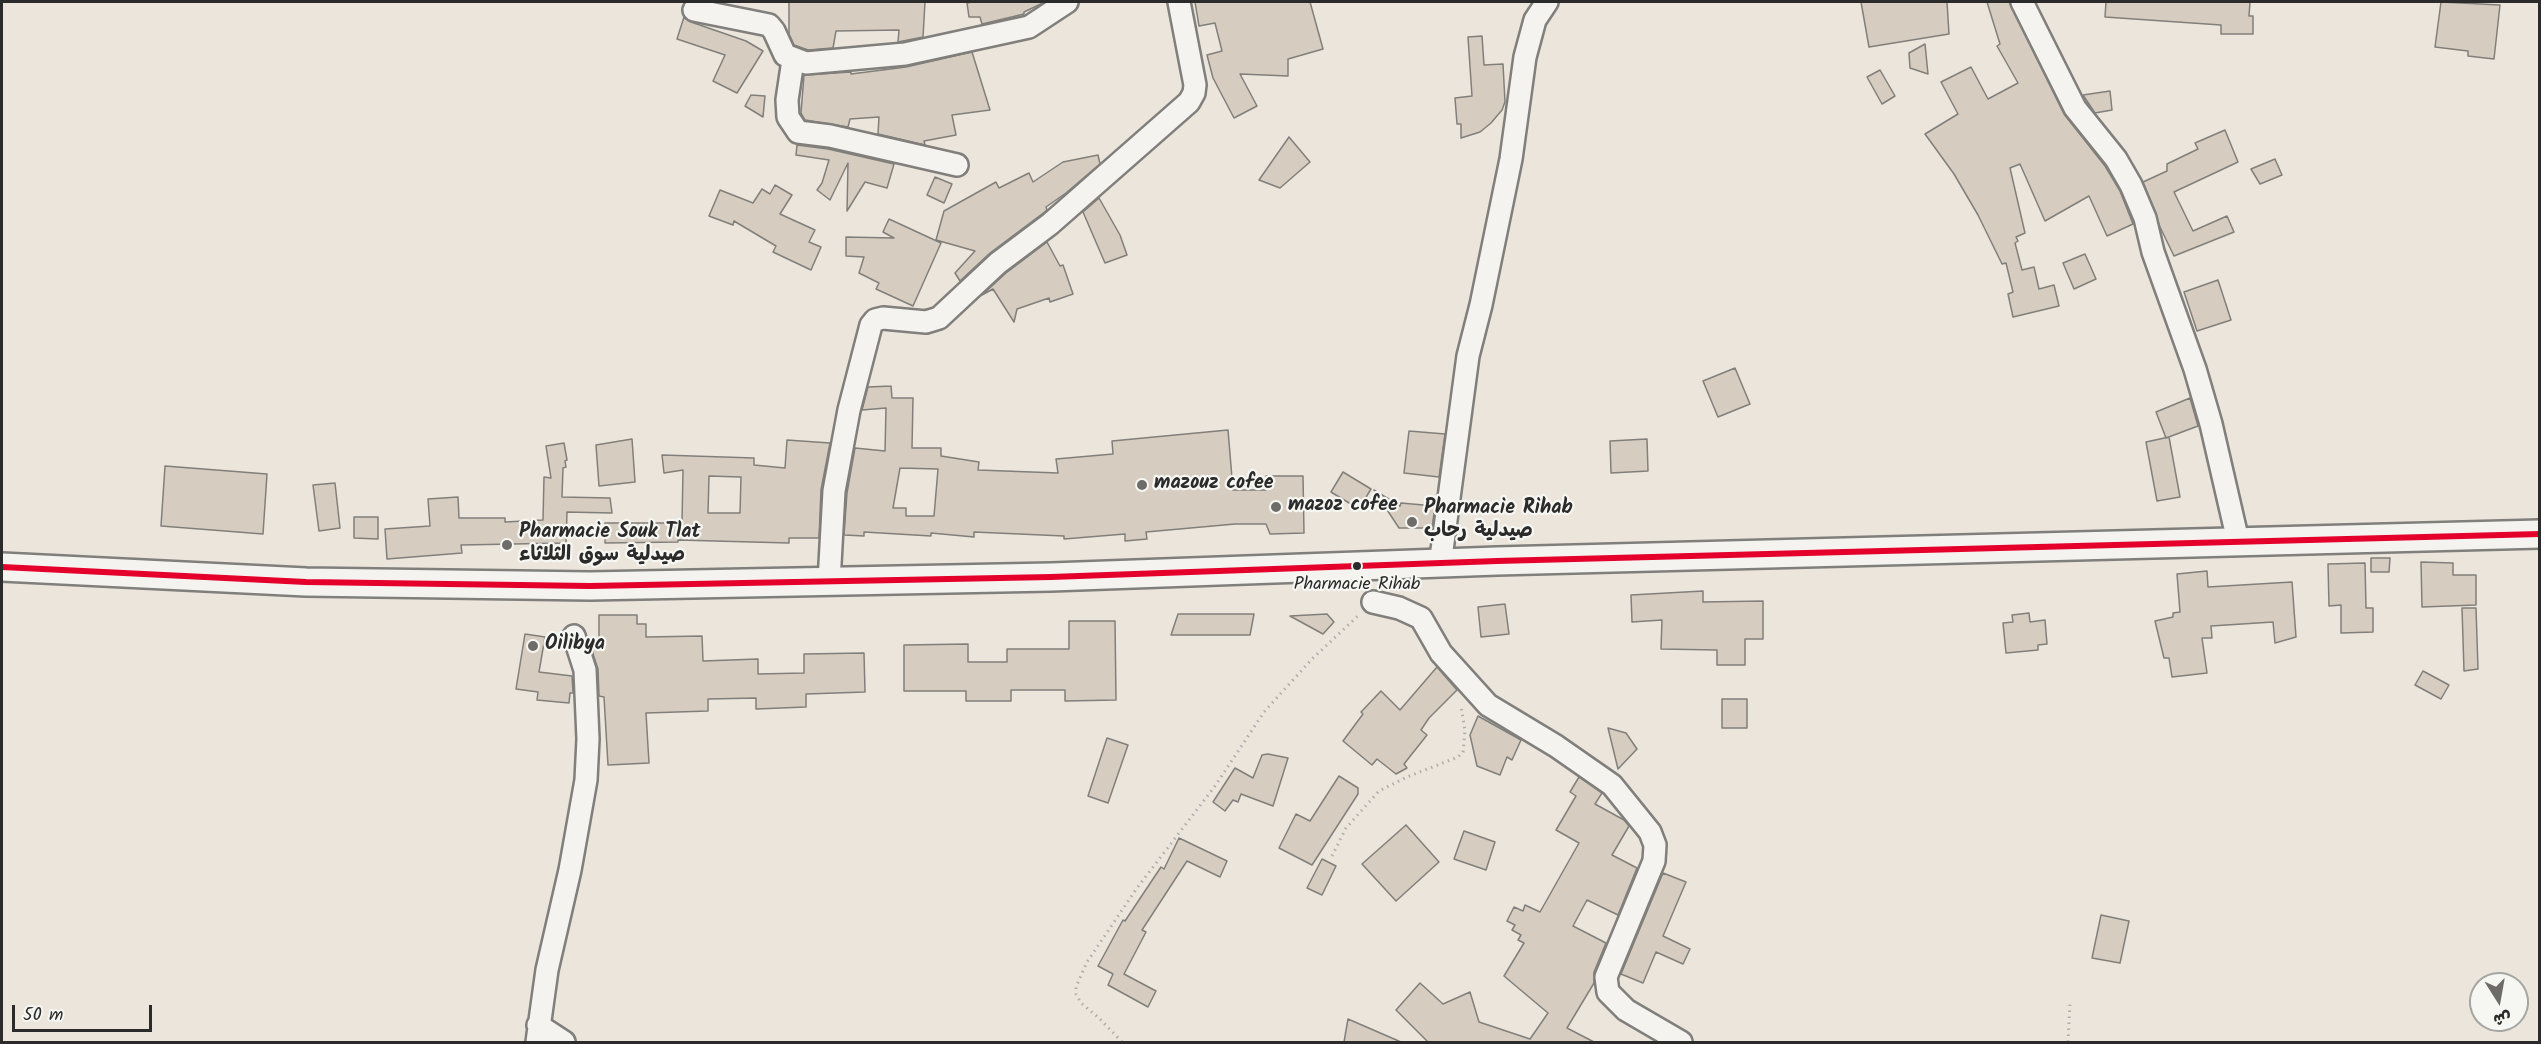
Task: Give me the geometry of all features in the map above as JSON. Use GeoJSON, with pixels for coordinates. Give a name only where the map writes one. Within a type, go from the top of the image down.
{"type":"FeatureCollection","features":[{"type":"Feature","properties":{"kind":"main road"},"geometry":{"type":"LineString","coordinates":[[2,567],[294,582],[493,586],[829,582],[1440,565],[1497,561],[2540,534]]}},
{"type":"Feature","properties":{"kind":"street"},"geometry":{"type":"LineString","coordinates":[[694,10],[769,25],[785,55],[793,60],[807,63],[905,54],[966,42],[1029,27],[1067,2]]}},
{"type":"Feature","properties":{"kind":"street"},"geometry":{"type":"LineString","coordinates":[[829,582],[834,491],[849,410],[871,325],[883,318],[926,322],[939,318],[998,263],[1050,224],[1189,102],[1195,85],[1179,2]]}},
{"type":"Feature","properties":{"kind":"street"},"geometry":{"type":"LineString","coordinates":[[1440,565],[1468,356],[1509,170],[1525,57],[1535,20],[1547,2]]}},
{"type":"Feature","properties":{"kind":"street"},"geometry":{"type":"LineString","coordinates":[[2022,2],[2075,108],[2116,159],[2131,185],[2145,218],[2153,252],[2204,402],[2238,541]]}},
{"type":"Feature","properties":{"kind":"street"},"geometry":{"type":"LineString","coordinates":[[793,60],[787,100],[789,117],[798,132],[830,136],[957,165]]}},
{"type":"Feature","properties":{"kind":"street"},"geometry":{"type":"LineString","coordinates":[[1373,603],[1399,608],[1421,618],[1441,653],[1488,705],[1556,746],[1612,786],[1650,832],[1655,846],[1654,861],[1606,977],[1608,992],[1626,1010],[1681,1042]]}},
{"type":"Feature","properties":{"kind":"street"},"geometry":{"type":"LineString","coordinates":[[564,1042],[538,1034],[547,970],[570,870],[586,780],[588,739],[585,670],[574,636]]}},
{"type":"Feature","properties":{"kind":"path"},"geometry":{"type":"LineString","coordinates":[[1122,1042],[1081,1003],[1076,994],[1076,987],[1087,962],[1137,888],[1215,786],[1264,712],[1312,659],[1373,603]]}},
{"type":"Feature","properties":{"kind":"path"},"geometry":{"type":"LineString","coordinates":[[1332,856],[1346,828],[1379,791],[1458,757],[1463,752],[1465,731],[1461,702],[1472,687]]}},
{"type":"Feature","properties":{"kind":"path"},"geometry":{"type":"LineString","coordinates":[[2068,1042],[2070,1003]]}},
{"type":"Feature","properties":{"kind":"building"},"geometry":{"type":"Polygon","coordinates":[[[789,2],[925,2],[923,37],[898,42],[899,30],[836,31],[833,48],[808,50],[794,45],[789,34],[789,2]]]}},
{"type":"Feature","properties":{"kind":"building"},"geometry":{"type":"Polygon","coordinates":[[[1045,2],[1024,14],[982,24],[980,17],[969,17],[967,3],[1045,2]]]}},
{"type":"Feature","properties":{"kind":"building"},"geometry":{"type":"Polygon","coordinates":[[[1195,2],[1310,2],[1323,49],[1288,59],[1288,76],[1240,74],[1257,106],[1234,118],[1213,78],[1207,55],[1222,51],[1215,23],[1199,26],[1195,2]]]}},
{"type":"Feature","properties":{"kind":"building"},"geometry":{"type":"Polygon","coordinates":[[[1861,2],[1947,2],[1949,34],[1869,47],[1861,2]]]}},
{"type":"Feature","properties":{"kind":"building"},"geometry":{"type":"Polygon","coordinates":[[[1987,2],[2009,2],[2064,114],[2105,166],[2120,191],[2133,224],[2107,236],[2089,196],[2045,221],[2020,164],[2010,168],[2025,233],[2016,237],[2018,241],[2015,243],[2022,270],[2034,267],[2039,289],[2054,285],[2059,306],[2013,317],[2008,294],[2013,292],[2006,263],[2002,264],[1978,215],[1954,174],[1925,134],[1958,114],[1941,82],[1971,67],[1988,99],[2018,83],[1997,46],[2000,44],[1987,2]]]}},
{"type":"Feature","properties":{"kind":"building"},"geometry":{"type":"Polygon","coordinates":[[[2106,2],[2250,2],[2249,16],[2253,16],[2253,34],[2221,34],[2221,25],[2105,17],[2106,2]]]}},
{"type":"Feature","properties":{"kind":"building"},"geometry":{"type":"Polygon","coordinates":[[[2441,2],[2500,5],[2494,59],[2468,56],[2468,51],[2435,47],[2441,2]]]}},
{"type":"Feature","properties":{"kind":"building"},"geometry":{"type":"Polygon","coordinates":[[[684,17],[691,22],[746,41],[763,51],[737,93],[713,81],[725,55],[677,39],[684,17]]]}},
{"type":"Feature","properties":{"kind":"building"},"geometry":{"type":"Polygon","coordinates":[[[1482,36],[1484,65],[1503,64],[1505,102],[1502,110],[1480,132],[1461,138],[1461,124],[1457,124],[1455,98],[1472,96],[1468,37],[1482,36]]]}},
{"type":"Feature","properties":{"kind":"building"},"geometry":{"type":"Polygon","coordinates":[[[1925,44],[1928,74],[1910,68],[1909,53],[1925,44]]]}},
{"type":"Feature","properties":{"kind":"building"},"geometry":{"type":"Polygon","coordinates":[[[972,52],[990,110],[952,115],[956,135],[924,141],[925,145],[878,134],[879,117],[850,119],[848,127],[805,120],[801,113],[804,75],[851,72],[851,74],[906,67],[972,52]]]}},
{"type":"Feature","properties":{"kind":"building"},"geometry":{"type":"Polygon","coordinates":[[[1880,70],[1895,96],[1882,104],[1867,77],[1880,70]]]}},
{"type":"Feature","properties":{"kind":"building"},"geometry":{"type":"Polygon","coordinates":[[[2110,91],[2112,110],[2095,113],[2083,95],[2110,91]]]}},
{"type":"Feature","properties":{"kind":"building"},"geometry":{"type":"Polygon","coordinates":[[[751,95],[765,96],[763,117],[745,106],[751,95]]]}},
{"type":"Feature","properties":{"kind":"building"},"geometry":{"type":"Polygon","coordinates":[[[2225,130],[2238,162],[2174,192],[2193,231],[2227,216],[2234,232],[2174,256],[2143,182],[2167,171],[2167,164],[2198,149],[2195,143],[2225,130]]]}},
{"type":"Feature","properties":{"kind":"building"},"geometry":{"type":"Polygon","coordinates":[[[1289,137],[1310,162],[1280,188],[1259,180],[1289,137]]]}},
{"type":"Feature","properties":{"kind":"building"},"geometry":{"type":"Polygon","coordinates":[[[797,145],[828,149],[894,164],[887,188],[865,182],[847,211],[848,163],[830,200],[817,190],[822,183],[829,160],[796,155],[797,145]]]}},
{"type":"Feature","properties":{"kind":"building"},"geometry":{"type":"Polygon","coordinates":[[[1098,155],[1100,164],[1046,207],[1047,210],[990,253],[960,281],[955,273],[975,251],[936,240],[944,211],[996,182],[999,188],[1029,173],[1033,182],[1063,162],[1098,155]]]}},
{"type":"Feature","properties":{"kind":"building"},"geometry":{"type":"Polygon","coordinates":[[[2275,159],[2282,175],[2260,184],[2251,169],[2275,159]]]}},
{"type":"Feature","properties":{"kind":"building"},"geometry":{"type":"Polygon","coordinates":[[[935,177],[952,184],[944,203],[927,195],[935,177]]]}},
{"type":"Feature","properties":{"kind":"building"},"geometry":{"type":"Polygon","coordinates":[[[775,185],[792,195],[780,214],[815,230],[809,242],[821,247],[811,270],[773,252],[776,246],[734,221],[733,225],[709,216],[720,190],[753,203],[762,189],[770,194],[775,185]]]}},
{"type":"Feature","properties":{"kind":"building"},"geometry":{"type":"Polygon","coordinates":[[[1099,198],[1120,235],[1127,255],[1105,263],[1083,212],[1099,198]]]}},
{"type":"Feature","properties":{"kind":"building"},"geometry":{"type":"Polygon","coordinates":[[[889,219],[941,243],[913,306],[876,289],[879,283],[859,273],[864,257],[846,256],[846,237],[894,238],[883,232],[889,219]]]}},
{"type":"Feature","properties":{"kind":"building"},"geometry":{"type":"Polygon","coordinates":[[[1047,242],[1060,266],[1063,265],[1073,294],[1050,302],[1049,298],[1017,309],[1014,322],[993,289],[982,295],[1006,273],[1047,242]]]}},
{"type":"Feature","properties":{"kind":"building"},"geometry":{"type":"Polygon","coordinates":[[[2085,254],[2096,279],[2074,289],[2063,263],[2085,254]]]}},
{"type":"Feature","properties":{"kind":"building"},"geometry":{"type":"Polygon","coordinates":[[[2218,280],[2231,320],[2197,331],[2184,292],[2218,280]]]}},
{"type":"Feature","properties":{"kind":"building"},"geometry":{"type":"Polygon","coordinates":[[[1735,368],[1750,404],[1718,417],[1703,381],[1735,368]]]}},
{"type":"Feature","properties":{"kind":"building"},"geometry":{"type":"Polygon","coordinates":[[[891,386],[892,398],[913,398],[912,448],[941,448],[941,456],[979,462],[978,470],[1058,473],[1056,459],[1113,454],[1112,441],[1228,430],[1233,490],[1266,490],[1266,476],[1303,476],[1304,533],[1270,534],[1266,524],[1235,524],[1146,532],[1147,539],[1125,541],[1125,534],[1064,539],[1064,536],[974,532],[974,537],[931,533],[931,536],[864,532],[864,536],[844,535],[847,493],[855,448],[885,451],[886,408],[862,410],[868,387],[891,386]],[[900,468],[893,508],[906,508],[906,516],[934,516],[938,469],[900,468]]]}},
{"type":"Feature","properties":{"kind":"building"},"geometry":{"type":"Polygon","coordinates":[[[2190,398],[2198,426],[2166,438],[2156,412],[2190,398]]]}},
{"type":"Feature","properties":{"kind":"building"},"geometry":{"type":"Polygon","coordinates":[[[1409,431],[1445,434],[1439,477],[1404,473],[1409,431]]]}},
{"type":"Feature","properties":{"kind":"building"},"geometry":{"type":"Polygon","coordinates":[[[2169,437],[2180,497],[2157,501],[2146,442],[2169,437]]]}},
{"type":"Feature","properties":{"kind":"building"},"geometry":{"type":"Polygon","coordinates":[[[632,439],[635,482],[599,486],[596,445],[632,439]]]}},
{"type":"Feature","properties":{"kind":"building"},"geometry":{"type":"Polygon","coordinates":[[[1647,439],[1648,471],[1611,473],[1610,441],[1647,439]]]}},
{"type":"Feature","properties":{"kind":"building"},"geometry":{"type":"Polygon","coordinates":[[[787,440],[830,443],[821,490],[819,538],[789,538],[789,543],[678,540],[678,542],[605,543],[605,523],[682,523],[683,470],[664,473],[662,455],[754,458],[754,465],[785,468],[787,440]],[[709,476],[708,513],[740,513],[741,477],[709,476]]]}},
{"type":"Feature","properties":{"kind":"building"},"geometry":{"type":"Polygon","coordinates":[[[564,443],[567,460],[565,461],[566,467],[563,468],[562,497],[610,498],[612,513],[567,512],[566,543],[461,545],[462,553],[387,559],[385,529],[430,526],[428,499],[458,497],[459,518],[505,518],[505,522],[543,520],[544,477],[551,478],[546,446],[564,443]]]}},
{"type":"Feature","properties":{"kind":"building"},"geometry":{"type":"Polygon","coordinates":[[[165,466],[267,474],[263,534],[161,526],[165,466]]]}},
{"type":"Feature","properties":{"kind":"building"},"geometry":{"type":"Polygon","coordinates":[[[1343,472],[1371,489],[1359,509],[1331,492],[1343,472]]]}},
{"type":"Feature","properties":{"kind":"building"},"geometry":{"type":"Polygon","coordinates":[[[335,483],[340,528],[319,531],[313,485],[335,483]]]}},
{"type":"Feature","properties":{"kind":"building"},"geometry":{"type":"Polygon","coordinates":[[[1374,490],[1400,506],[1401,503],[1435,506],[1432,528],[1399,528],[1374,490]]]}},
{"type":"Feature","properties":{"kind":"building"},"geometry":{"type":"Polygon","coordinates":[[[354,517],[378,517],[378,539],[354,538],[354,517]]]}},
{"type":"Feature","properties":{"kind":"building"},"geometry":{"type":"Polygon","coordinates":[[[2371,558],[2390,558],[2389,572],[2371,572],[2371,558]]]}},
{"type":"Feature","properties":{"kind":"building"},"geometry":{"type":"Polygon","coordinates":[[[2421,562],[2453,563],[2453,575],[2476,575],[2476,605],[2422,607],[2421,562]]]}},
{"type":"Feature","properties":{"kind":"building"},"geometry":{"type":"Polygon","coordinates":[[[2365,563],[2366,608],[2373,608],[2373,632],[2341,633],[2341,605],[2329,606],[2328,564],[2365,563]]]}},
{"type":"Feature","properties":{"kind":"building"},"geometry":{"type":"Polygon","coordinates":[[[2207,571],[2208,587],[2292,582],[2296,637],[2275,643],[2273,622],[2211,626],[2212,638],[2202,638],[2207,673],[2172,677],[2169,658],[2164,658],[2155,621],[2173,617],[2173,613],[2180,612],[2177,574],[2207,571]]]}},
{"type":"Feature","properties":{"kind":"building"},"geometry":{"type":"Polygon","coordinates":[[[1703,591],[1703,602],[1763,601],[1763,639],[1745,639],[1745,665],[1717,665],[1717,650],[1661,649],[1662,620],[1632,622],[1631,595],[1703,591]]]}},
{"type":"Feature","properties":{"kind":"building"},"geometry":{"type":"Polygon","coordinates":[[[1505,604],[1509,634],[1481,637],[1478,607],[1505,604]]]}},
{"type":"Feature","properties":{"kind":"building"},"geometry":{"type":"Polygon","coordinates":[[[2462,608],[2476,608],[2478,669],[2464,671],[2462,608]]]}},
{"type":"Feature","properties":{"kind":"building"},"geometry":{"type":"Polygon","coordinates":[[[2029,613],[2030,622],[2045,620],[2047,644],[2038,645],[2038,650],[2006,653],[2003,623],[2013,622],[2012,615],[2029,613]]]}},
{"type":"Feature","properties":{"kind":"building"},"geometry":{"type":"Polygon","coordinates":[[[1178,614],[1254,614],[1250,635],[1171,635],[1178,614]]]}},
{"type":"Feature","properties":{"kind":"building"},"geometry":{"type":"Polygon","coordinates":[[[1327,614],[1334,622],[1323,634],[1290,616],[1327,614]]]}},
{"type":"Feature","properties":{"kind":"building"},"geometry":{"type":"Polygon","coordinates":[[[599,615],[637,615],[637,624],[646,624],[646,637],[702,636],[703,661],[758,659],[758,674],[804,673],[804,654],[864,653],[865,692],[806,694],[806,707],[756,709],[756,698],[708,699],[708,711],[646,713],[649,763],[608,765],[604,697],[599,696],[598,669],[593,654],[593,646],[599,645],[599,615]]]}},
{"type":"Feature","properties":{"kind":"building"},"geometry":{"type":"Polygon","coordinates":[[[1069,621],[1115,621],[1116,700],[1065,701],[1065,690],[1011,690],[1011,701],[966,701],[966,691],[904,691],[904,645],[968,644],[968,662],[1007,662],[1007,649],[1069,649],[1069,621]]]}},
{"type":"Feature","properties":{"kind":"building"},"geometry":{"type":"Polygon","coordinates":[[[525,634],[545,637],[539,672],[572,676],[573,693],[570,693],[569,703],[537,700],[538,692],[516,689],[525,634]]]}},
{"type":"Feature","properties":{"kind":"building"},"geometry":{"type":"Polygon","coordinates":[[[1437,667],[1457,690],[1429,718],[1421,730],[1427,735],[1404,764],[1407,768],[1396,774],[1377,759],[1372,765],[1343,741],[1363,714],[1361,712],[1381,691],[1400,710],[1437,667]]]}},
{"type":"Feature","properties":{"kind":"building"},"geometry":{"type":"Polygon","coordinates":[[[2423,671],[2449,685],[2441,699],[2415,685],[2423,671]]]}},
{"type":"Feature","properties":{"kind":"building"},"geometry":{"type":"Polygon","coordinates":[[[1722,699],[1747,699],[1747,728],[1722,728],[1722,699]]]}},
{"type":"Feature","properties":{"kind":"building"},"geometry":{"type":"Polygon","coordinates":[[[1478,716],[1521,740],[1512,760],[1507,757],[1500,775],[1477,766],[1470,735],[1478,716]]]}},
{"type":"Feature","properties":{"kind":"building"},"geometry":{"type":"Polygon","coordinates":[[[1608,728],[1626,733],[1637,749],[1618,769],[1608,728]]]}},
{"type":"Feature","properties":{"kind":"building"},"geometry":{"type":"Polygon","coordinates":[[[1107,738],[1128,745],[1108,803],[1088,796],[1107,738]]]}},
{"type":"Feature","properties":{"kind":"building"},"geometry":{"type":"Polygon","coordinates":[[[1262,755],[1288,758],[1273,806],[1241,794],[1238,802],[1233,800],[1225,811],[1213,802],[1235,768],[1253,778],[1262,755]]]}},
{"type":"Feature","properties":{"kind":"building"},"geometry":{"type":"Polygon","coordinates":[[[1339,776],[1358,788],[1358,794],[1312,865],[1279,848],[1296,814],[1310,821],[1339,776]]]}},
{"type":"Feature","properties":{"kind":"building"},"geometry":{"type":"Polygon","coordinates":[[[1579,777],[1602,793],[1595,804],[1624,820],[1629,826],[1612,855],[1637,868],[1618,915],[1587,900],[1573,926],[1606,943],[1594,972],[1594,983],[1567,1028],[1594,1042],[1428,1042],[1396,1010],[1420,983],[1443,1004],[1470,992],[1479,1022],[1530,1039],[1548,1013],[1504,976],[1524,943],[1518,940],[1521,935],[1512,930],[1515,925],[1507,921],[1514,907],[1523,911],[1525,905],[1540,912],[1579,843],[1556,830],[1576,796],[1570,792],[1579,777]]]}},
{"type":"Feature","properties":{"kind":"building"},"geometry":{"type":"Polygon","coordinates":[[[1406,825],[1439,862],[1396,901],[1362,864],[1406,825]]]}},
{"type":"Feature","properties":{"kind":"building"},"geometry":{"type":"Polygon","coordinates":[[[1464,831],[1495,842],[1486,870],[1454,859],[1464,831]]]}},
{"type":"Feature","properties":{"kind":"building"},"geometry":{"type":"Polygon","coordinates":[[[1179,838],[1227,861],[1220,877],[1187,861],[1142,930],[1146,932],[1124,974],[1156,991],[1148,1007],[1108,985],[1113,974],[1098,966],[1123,920],[1125,921],[1161,867],[1164,869],[1179,838]]]}},
{"type":"Feature","properties":{"kind":"building"},"geometry":{"type":"Polygon","coordinates":[[[1322,859],[1336,866],[1322,895],[1307,888],[1322,859]]]}},
{"type":"Feature","properties":{"kind":"building"},"geometry":{"type":"Polygon","coordinates":[[[1663,873],[1686,882],[1663,936],[1690,949],[1683,964],[1656,952],[1643,983],[1621,974],[1663,873]]]}},
{"type":"Feature","properties":{"kind":"building"},"geometry":{"type":"Polygon","coordinates":[[[2101,915],[2129,921],[2120,963],[2092,958],[2101,915]]]}},
{"type":"Feature","properties":{"kind":"building"},"geometry":{"type":"Polygon","coordinates":[[[1348,1019],[1401,1042],[1344,1042],[1348,1019]]]}},
{"type":"Feature","properties":{"kind":"transit line"},"geometry":{"type":"LineString","coordinates":[[2,567],[306,582],[590,586],[1051,577],[1497,561],[2540,534]]}},
{"type":"Feature","properties":{"kind":"place","name":"mazouz cofee"},"geometry":{"type":"Point","coordinates":[1142,485]}},
{"type":"Feature","properties":{"kind":"place","name":"mazoz cofee"},"geometry":{"type":"Point","coordinates":[1276,507]}},
{"type":"Feature","properties":{"kind":"place","name":"Pharmacie Rihab صيدلية رحاب"},"geometry":{"type":"Point","coordinates":[1412,522]}},
{"type":"Feature","properties":{"kind":"place","name":"Pharmacie Souk Tlat صيدلية سوق الثلاثاء"},"geometry":{"type":"Point","coordinates":[507,545]}},
{"type":"Feature","properties":{"kind":"place","name":"Pharmacie Rihab"},"geometry":{"type":"Point","coordinates":[1357,566]}},
{"type":"Feature","properties":{"kind":"place","name":"Oilibya"},"geometry":{"type":"Point","coordinates":[533,646]}}]}
